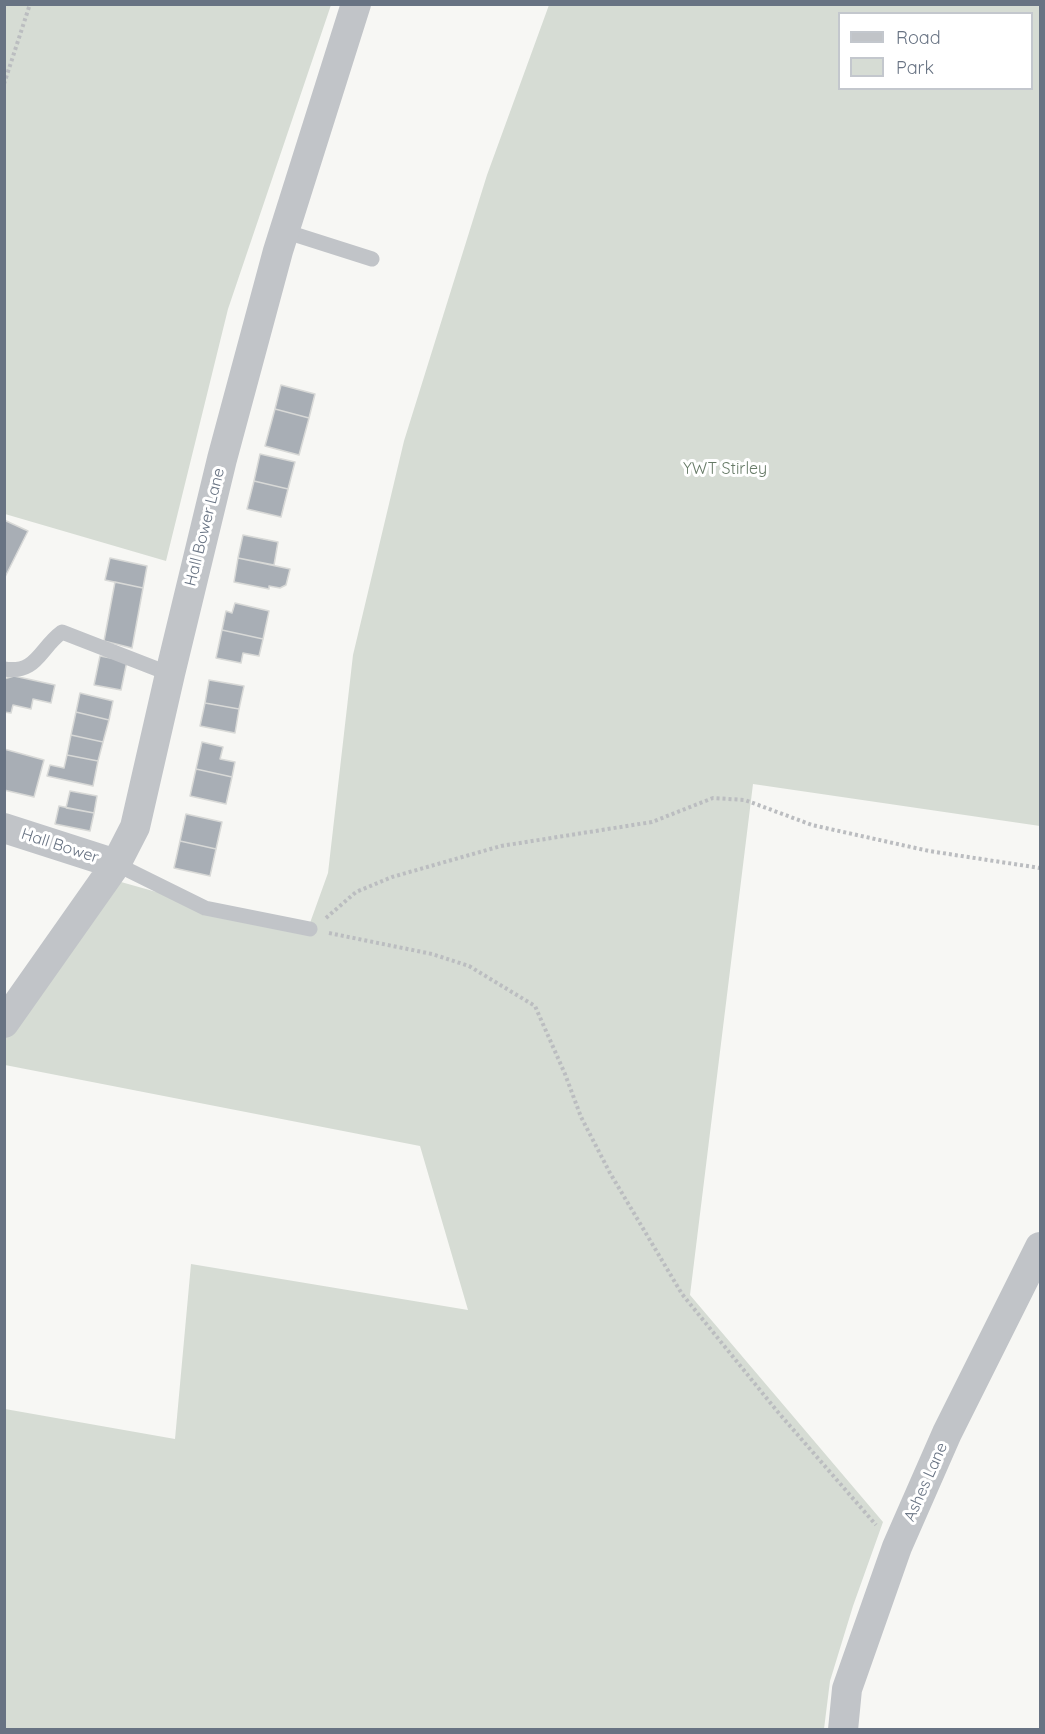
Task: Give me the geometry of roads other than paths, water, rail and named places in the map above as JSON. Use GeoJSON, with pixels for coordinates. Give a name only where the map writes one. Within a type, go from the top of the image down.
{"type":"FeatureCollection","features":[{"type":"Feature","properties":{"kind":"street","name":"Hall Bower Lane"},"geometry":{"type":"LineString","coordinates":[[4,1023],[116,864],[135,827],[222,459],[284,231],[356,4]]}},
{"type":"Feature","properties":{"kind":"street","name":"Hall Bower"},"geometry":{"type":"LineString","coordinates":[[4,828],[116,864]]}},
{"type":"Feature","properties":{"kind":"street","name":"Ashes Lane"},"geometry":{"type":"LineString","coordinates":[[843,1730],[847,1689],[897,1547],[947,1433],[1041,1247]]}},
{"type":"Feature","properties":{"kind":"lane"},"geometry":{"type":"LineString","coordinates":[[284,231],[372,259]]}},
{"type":"Feature","properties":{"kind":"lane"},"geometry":{"type":"LineString","coordinates":[[4,669],[15,671],[27,668],[52,640],[62,633],[170,674]]}},
{"type":"Feature","properties":{"kind":"lane"},"geometry":{"type":"LineString","coordinates":[[116,864],[205,908],[310,929]]}},
{"type":"Feature","properties":{"kind":"park label","name":"YWT Stirley"},"geometry":{"type":"Point","coordinates":[725,469]}}]}
